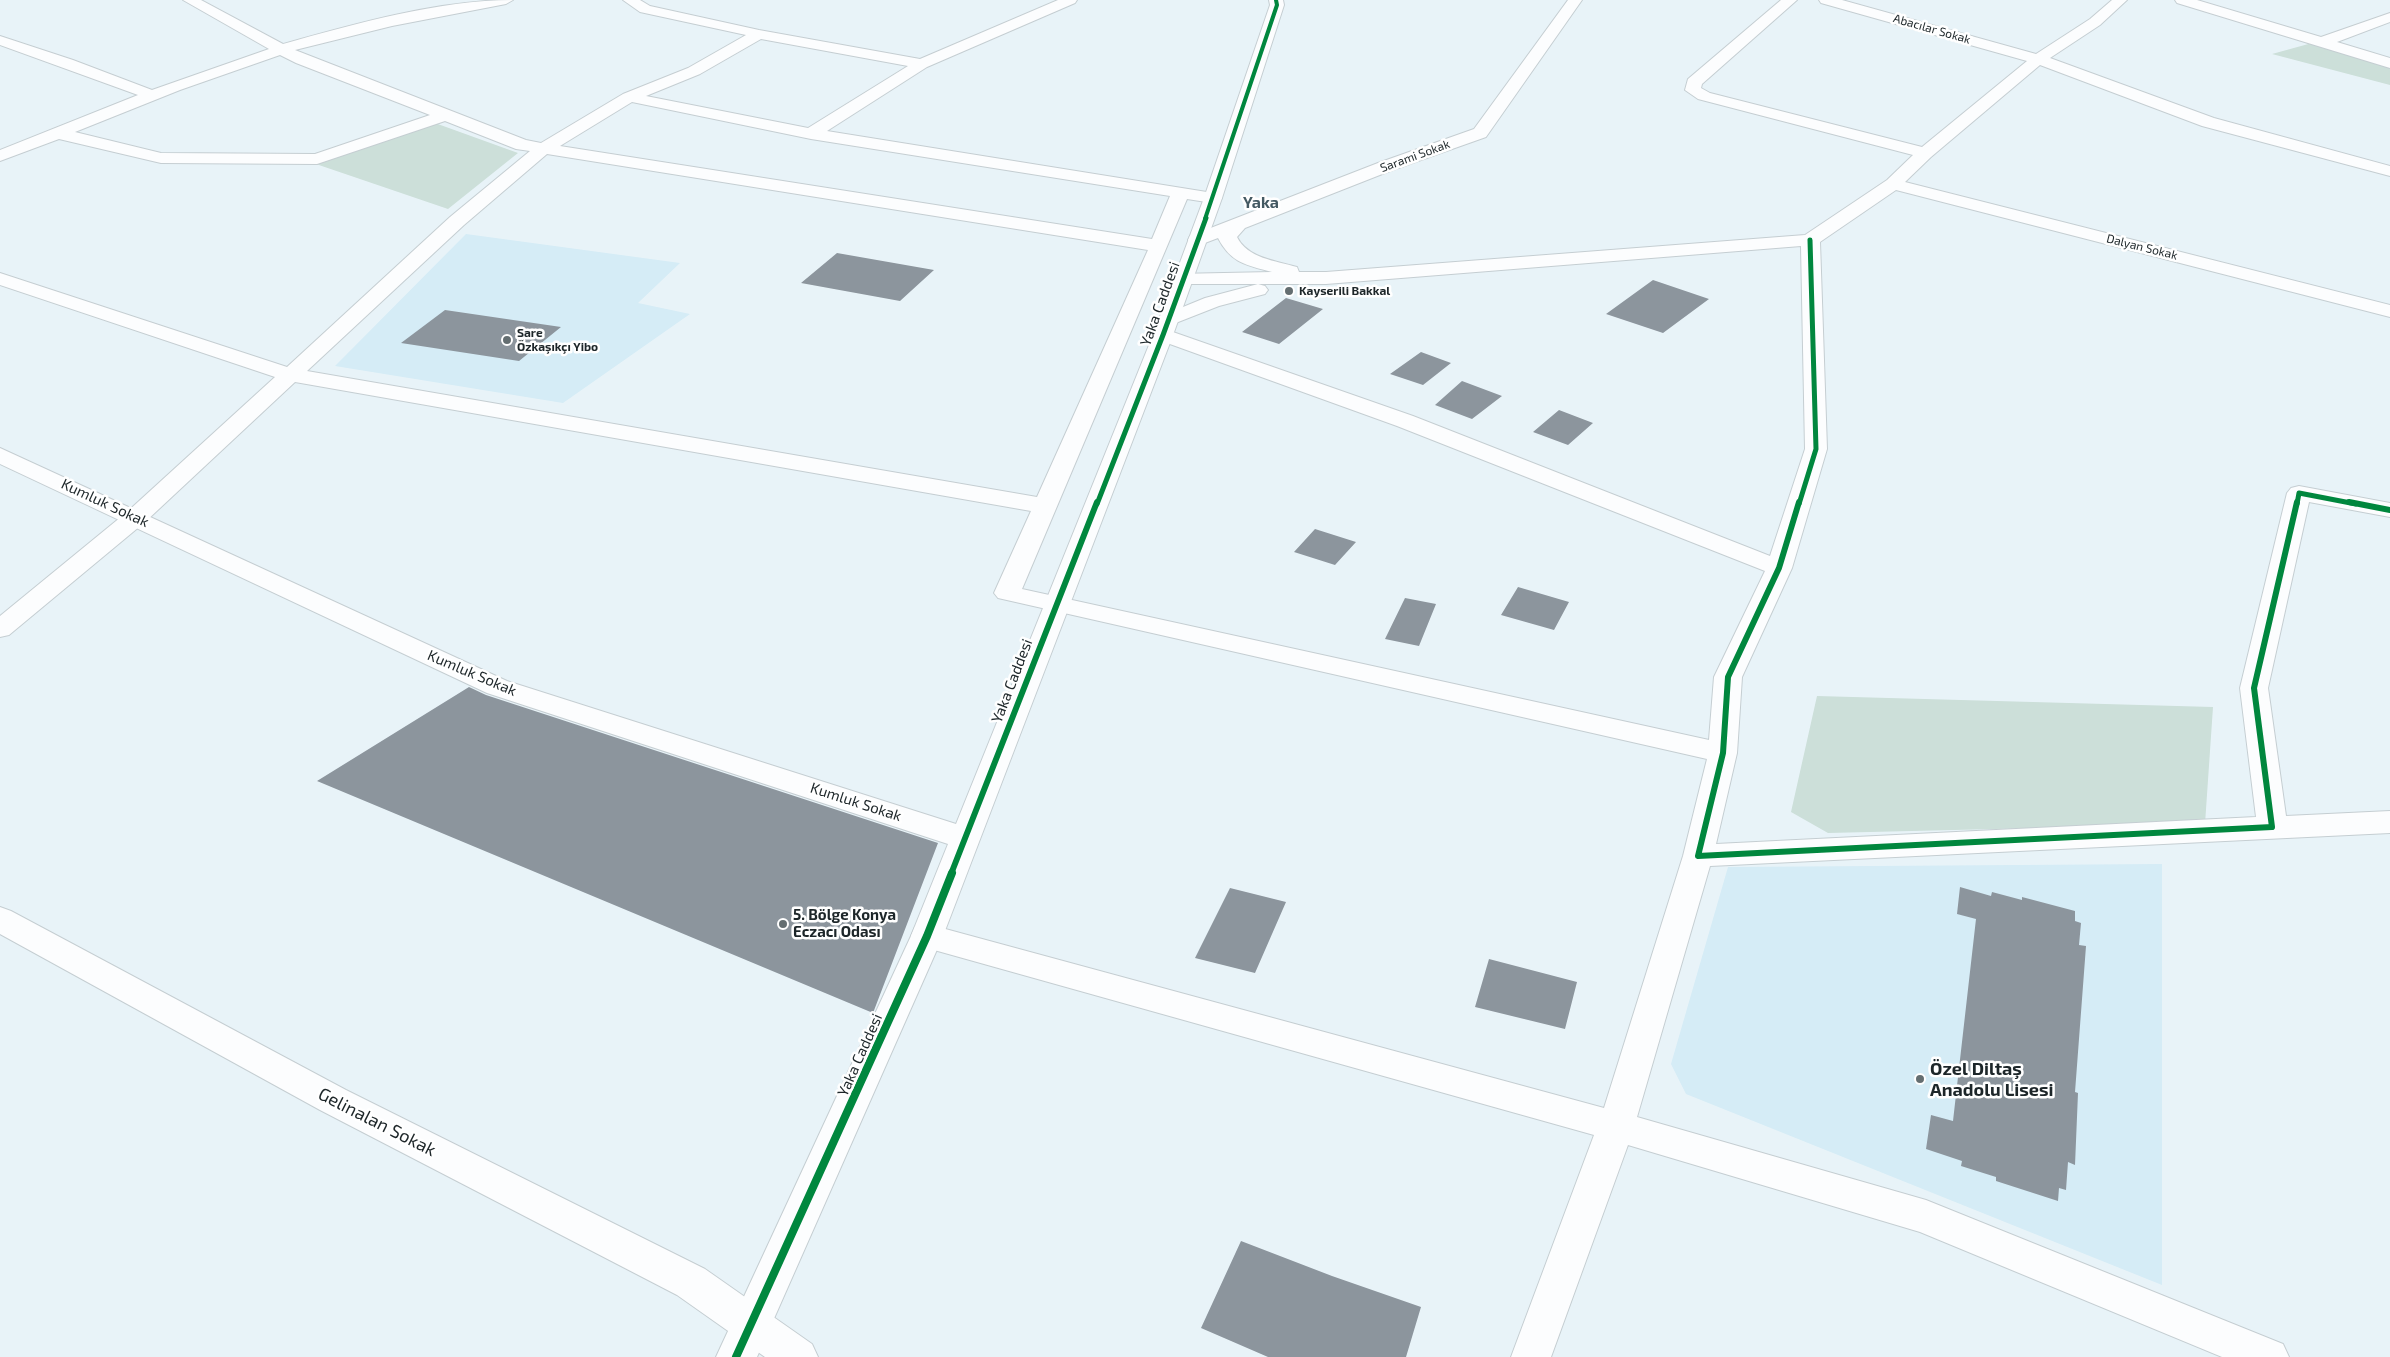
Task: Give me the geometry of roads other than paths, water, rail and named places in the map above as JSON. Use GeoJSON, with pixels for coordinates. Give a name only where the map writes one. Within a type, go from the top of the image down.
{"type":"FeatureCollection","features":[{"type":"Feature","properties":{"kind":"street"},"geometry":{"type":"LineString","coordinates":[[190,0],[279,50],[522,145],[1159,246]]}},
{"type":"Feature","properties":{"kind":"street"},"geometry":{"type":"LineString","coordinates":[[427,0],[448,10]]}},
{"type":"Feature","properties":{"kind":"street"},"geometry":{"type":"LineString","coordinates":[[0,156],[151,95],[279,50],[348,31],[506,0]]}},
{"type":"Feature","properties":{"kind":"street"},"geometry":{"type":"LineString","coordinates":[[630,0],[645,9],[759,34],[922,64]]}},
{"type":"Feature","properties":{"kind":"street"},"geometry":{"type":"LineString","coordinates":[[811,134],[922,64],[1070,0]]}},
{"type":"Feature","properties":{"kind":"street","name":"Yaka Caddesi"},"geometry":{"type":"LineString","coordinates":[[744,1341],[927,936],[1055,604],[1165,328],[1213,198],[1277,5],[1276,0]]}},
{"type":"Feature","properties":{"kind":"street","name":"Sarami Sokak"},"geometry":{"type":"LineString","coordinates":[[1197,240],[1240,222],[1480,133],[1575,0]]}},
{"type":"Feature","properties":{"kind":"street"},"geometry":{"type":"LineString","coordinates":[[1790,0],[1694,82],[1693,90],[1704,96],[1925,153]]}},
{"type":"Feature","properties":{"kind":"street","name":"Abacılar Sokak"},"geometry":{"type":"LineString","coordinates":[[1826,0],[2038,59],[2208,122],[2390,171]]}},
{"type":"Feature","properties":{"kind":"street"},"geometry":{"type":"LineString","coordinates":[[1183,278],[1326,278],[1810,240],[1893,184],[1925,153],[2038,59],[2095,22],[2120,0]]}},
{"type":"Feature","properties":{"kind":"street"},"geometry":{"type":"LineString","coordinates":[[2182,0],[2390,63]]}},
{"type":"Feature","properties":{"kind":"street"},"geometry":{"type":"LineString","coordinates":[[2323,42],[2390,17]]}},
{"type":"Feature","properties":{"kind":"street"},"geometry":{"type":"LineString","coordinates":[[0,629],[136,517],[457,220],[543,149],[629,97],[694,71],[759,34]]}},
{"type":"Feature","properties":{"kind":"street"},"geometry":{"type":"LineString","coordinates":[[0,40],[68,63],[151,95]]}},
{"type":"Feature","properties":{"kind":"street"},"geometry":{"type":"LineString","coordinates":[[629,97],[811,134],[1213,198]]}},
{"type":"Feature","properties":{"kind":"street"},"geometry":{"type":"LineString","coordinates":[[57,133],[161,158],[317,159],[444,116]]}},
{"type":"Feature","properties":{"kind":"street","name":"Dalyan Sokak"},"geometry":{"type":"LineString","coordinates":[[1893,184],[2390,311]]}},
{"type":"Feature","properties":{"kind":"street"},"geometry":{"type":"LineString","coordinates":[[1180,193],[1159,246],[1007,593],[1723,753]]}},
{"type":"Feature","properties":{"kind":"street"},"geometry":{"type":"LineString","coordinates":[[1240,222],[1227,237],[1234,250],[1257,262],[1326,278]]}},
{"type":"Feature","properties":{"kind":"street"},"geometry":{"type":"LineString","coordinates":[[1531,1357],[1616,1126],[1698,856],[1723,753],[1728,677],[1779,568],[1816,449],[1810,240]]}},
{"type":"Feature","properties":{"kind":"street"},"geometry":{"type":"LineString","coordinates":[[1165,328],[1200,305],[1228,296],[1326,278]]}},
{"type":"Feature","properties":{"kind":"street"},"geometry":{"type":"LineString","coordinates":[[0,279],[291,375],[1044,506]]}},
{"type":"Feature","properties":{"kind":"street"},"geometry":{"type":"LineString","coordinates":[[1165,328],[1779,568]]}},
{"type":"Feature","properties":{"kind":"street","name":"Kumluk Sokak"},"geometry":{"type":"LineString","coordinates":[[2,457],[136,517],[497,687],[965,838]]}},
{"type":"Feature","properties":{"kind":"street"},"geometry":{"type":"LineString","coordinates":[[2272,827],[2254,688],[2299,493],[2390,510]]}},
{"type":"Feature","properties":{"kind":"street"},"geometry":{"type":"LineString","coordinates":[[1698,856],[2390,822]]}},
{"type":"Feature","properties":{"kind":"street","name":"Gelinalan Sokak"},"geometry":{"type":"LineString","coordinates":[[5,929],[333,1100],[691,1282],[744,1341],[798,1357]]}},
{"type":"Feature","properties":{"kind":"street"},"geometry":{"type":"LineString","coordinates":[[927,936],[1616,1126],[1926,1217],[2269,1357]]}},
{"type":"Feature","properties":{"kind":"place","name":"Kayserili Bakkal"},"geometry":{"type":"Point","coordinates":[1289,291]}},
{"type":"Feature","properties":{"kind":"place","name":"Sare Özkaşıkçı Yibo"},"geometry":{"type":"Point","coordinates":[507,340]}},
{"type":"Feature","properties":{"kind":"place","name":"5. Bölge Konya Eczacı Odası"},"geometry":{"type":"Point","coordinates":[783,924]}},
{"type":"Feature","properties":{"kind":"place","name":"Özel Diltaş Anadolu Lisesi"},"geometry":{"type":"Point","coordinates":[1920,1079]}},
{"type":"Feature","properties":{"kind":"district","name":"Yaka"},"geometry":{"type":"Point","coordinates":[1261,203]}}]}
